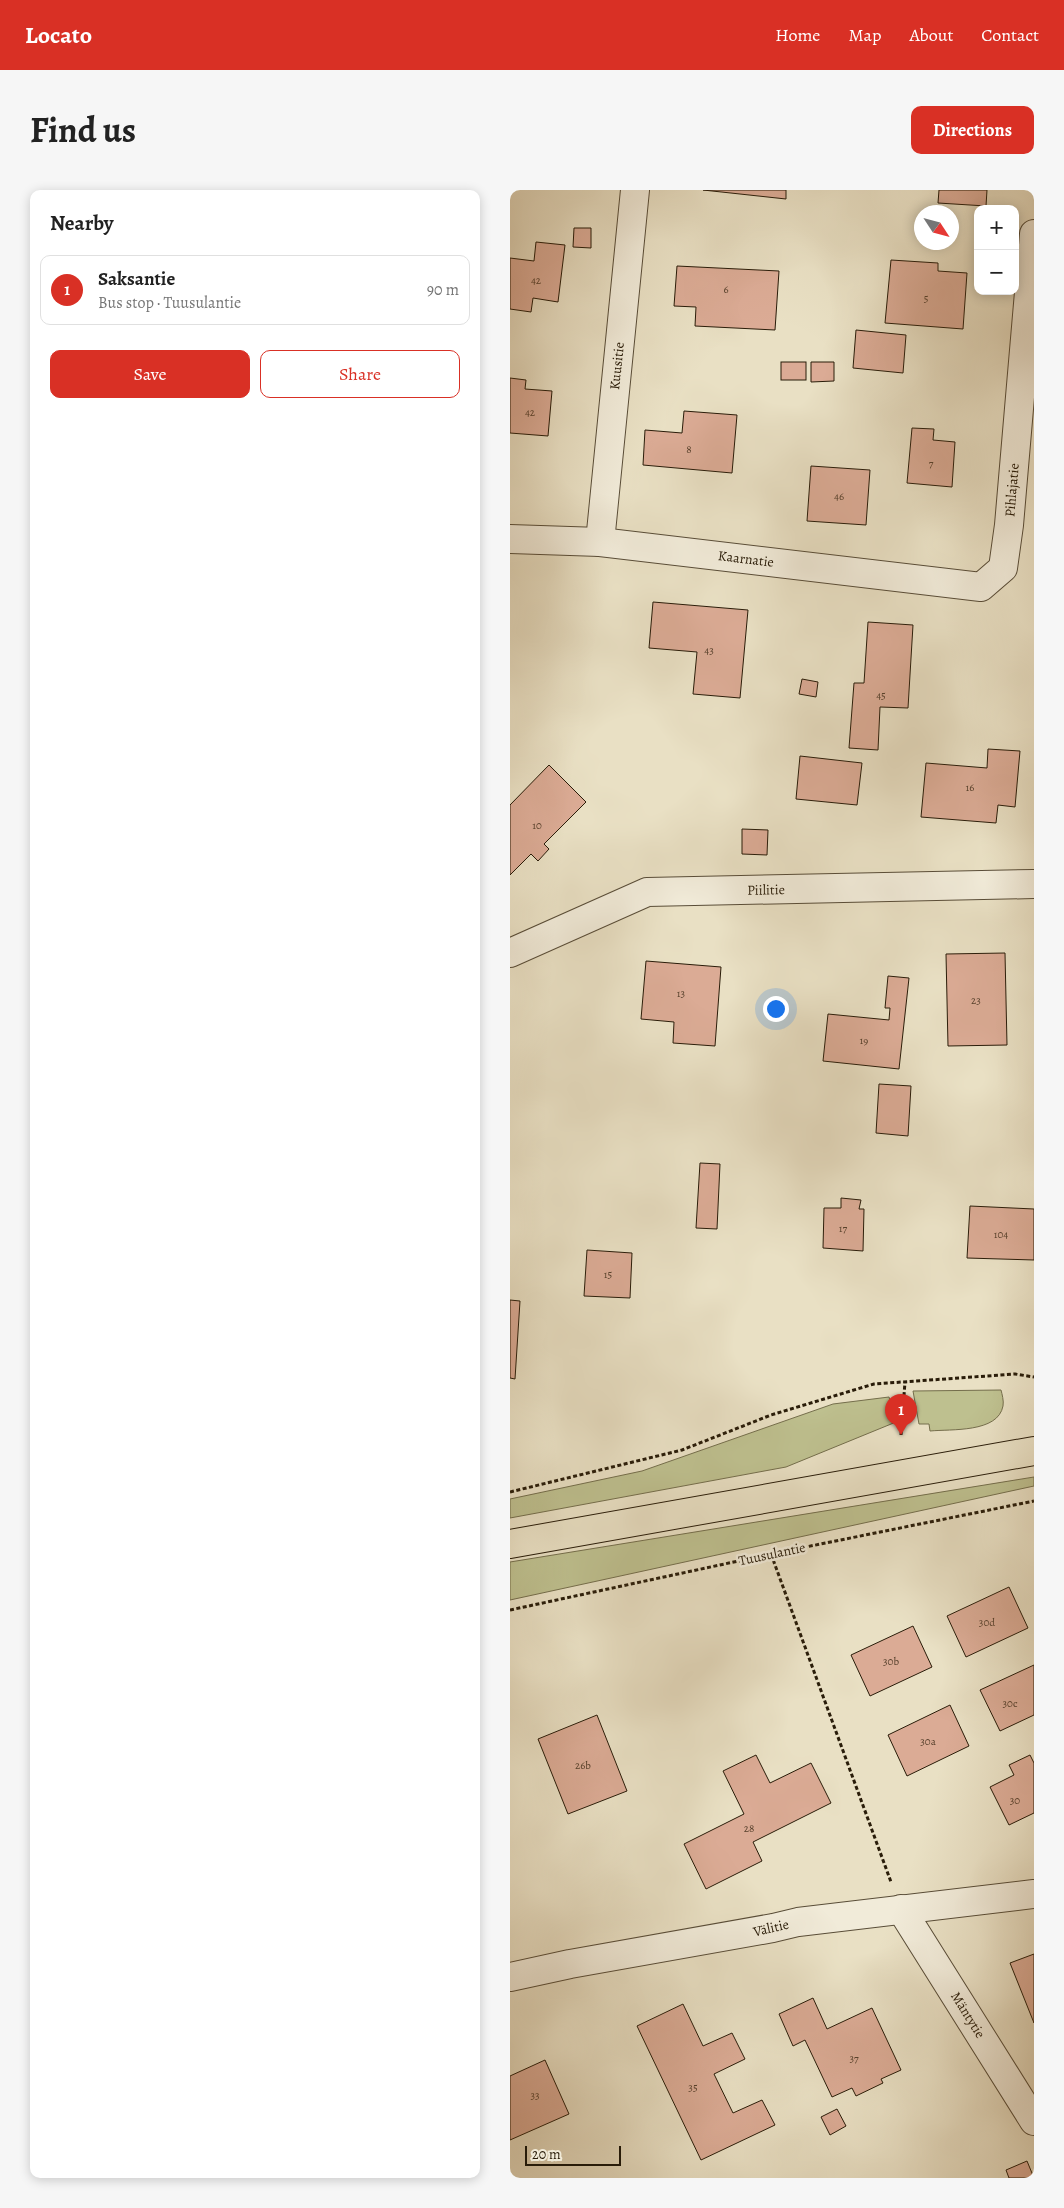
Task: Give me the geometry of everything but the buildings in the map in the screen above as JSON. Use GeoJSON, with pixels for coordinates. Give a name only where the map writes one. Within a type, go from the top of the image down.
{"type":"FeatureCollection","features":[{"type":"Feature","properties":{"kind":"main road"},"geometry":{"type":"LineString","coordinates":[[510,1544],[1034,1451]]}},
{"type":"Feature","properties":{"kind":"street","name":"Kuusitie"},"geometry":{"type":"LineString","coordinates":[[600,542],[635,190]]}},
{"type":"Feature","properties":{"kind":"street","name":"Pihlajatie"},"geometry":{"type":"LineString","coordinates":[[981,587],[1003,568],[1009,525],[1034,234]]}},
{"type":"Feature","properties":{"kind":"street","name":"Kaarnatie"},"geometry":{"type":"LineString","coordinates":[[510,539],[600,542],[981,587]]}},
{"type":"Feature","properties":{"kind":"street","name":"Piilitie"},"geometry":{"type":"LineString","coordinates":[[510,953],[647,892],[1034,884]]}},
{"type":"Feature","properties":{"kind":"street","name":"Välitie"},"geometry":{"type":"LineString","coordinates":[[510,1977],[570,1964],[774,1928],[798,1922],[1034,1894]]}},
{"type":"Feature","properties":{"kind":"street","name":"Mäntytie"},"geometry":{"type":"LineString","coordinates":[[901,1910],[1034,2121]]}},
{"type":"Feature","properties":{"kind":"path"},"geometry":{"type":"LineString","coordinates":[[510,1492],[682,1450],[771,1415],[874,1384],[1015,1374],[1034,1377]]}},
{"type":"Feature","properties":{"kind":"path"},"geometry":{"type":"LineString","coordinates":[[901,1436],[905,1382]]}},
{"type":"Feature","properties":{"kind":"path","name":"Tuusulantie"},"geometry":{"type":"LineString","coordinates":[[510,1610],[771,1554],[1034,1502]]}},
{"type":"Feature","properties":{"kind":"path"},"geometry":{"type":"LineString","coordinates":[[771,1554],[901,1910]]}},
{"type":"Feature","properties":{"kind":"green space"},"geometry":{"type":"Polygon","coordinates":[[[1001,1390],[1003,1406],[999,1415],[983,1425],[972,1428],[930,1431],[929,1424],[919,1424],[913,1391],[1001,1390]]]}},
{"type":"Feature","properties":{"kind":"green space"},"geometry":{"type":"Polygon","coordinates":[[[889,1397],[896,1422],[786,1467],[510,1518],[510,1499],[642,1471],[833,1404],[889,1397]]]}},
{"type":"Feature","properties":{"kind":"green space"},"geometry":{"type":"Polygon","coordinates":[[[1034,1477],[1034,1486],[510,1600],[510,1562],[1034,1477]]]}},
{"type":"Feature","properties":{"kind":"place","name":"Saksantie"},"geometry":{"type":"Point","coordinates":[901,1435]}}]}
